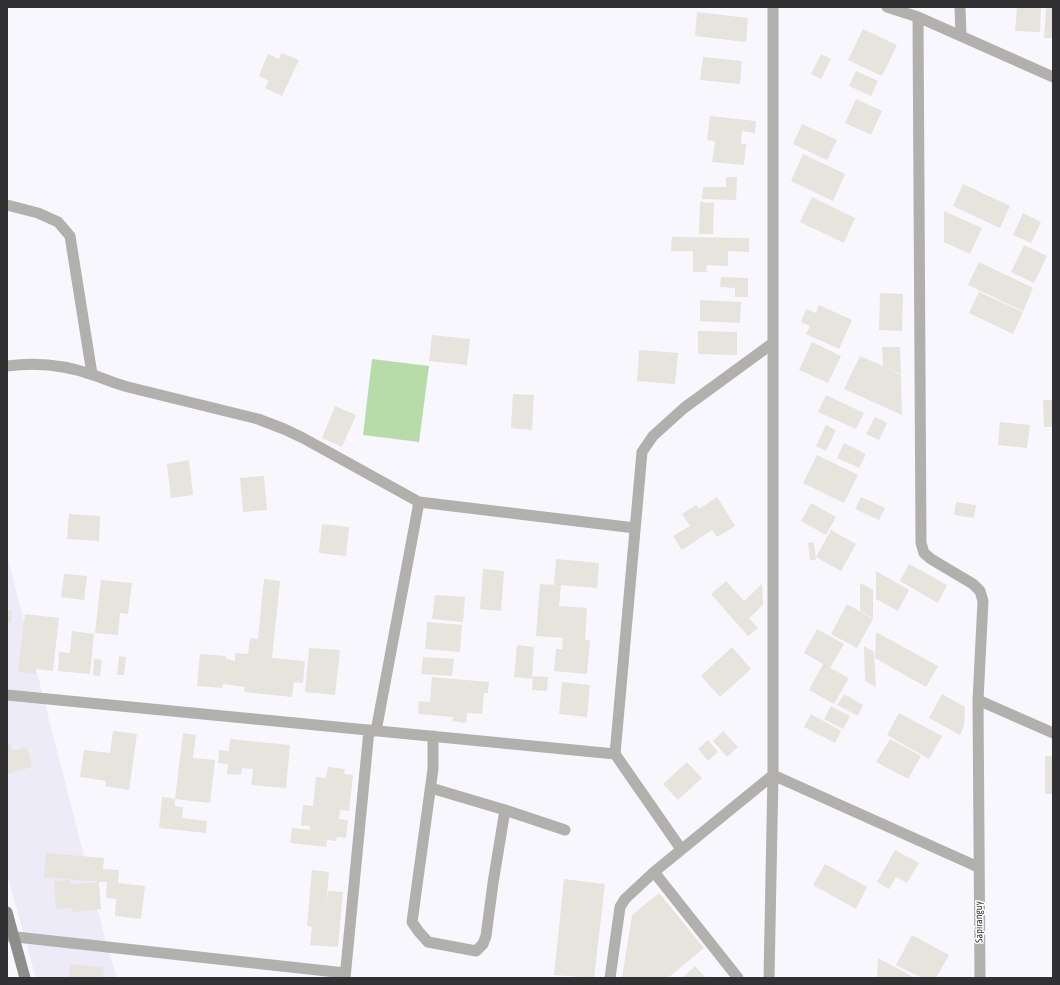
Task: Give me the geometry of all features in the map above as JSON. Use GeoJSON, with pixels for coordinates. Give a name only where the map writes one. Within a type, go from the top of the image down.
{"type":"FeatureCollection","features":[{"type":"Feature","properties":{"kind":"main road"},"geometry":{"type":"LineString","coordinates":[[7,912],[10,936],[25,978]]}},
{"type":"Feature","properties":{"kind":"street"},"geometry":{"type":"LineString","coordinates":[[770,978],[773,775],[773,7]]}},
{"type":"Feature","properties":{"kind":"street"},"geometry":{"type":"LineString","coordinates":[[886,7],[918,17],[1053,77]]}},
{"type":"Feature","properties":{"kind":"street"},"geometry":{"type":"LineString","coordinates":[[960,7],[961,36]]}},
{"type":"Feature","properties":{"kind":"street","name":"Sapiranguy"},"geometry":{"type":"LineString","coordinates":[[918,17],[921,543],[924,553],[931,559],[973,584],[980,591],[983,601],[978,700],[978,867],[980,978]]}},
{"type":"Feature","properties":{"kind":"street"},"geometry":{"type":"LineString","coordinates":[[7,205],[38,212],[58,222],[70,236],[92,374]]}},
{"type":"Feature","properties":{"kind":"street"},"geometry":{"type":"LineString","coordinates":[[681,849],[615,754],[642,452],[653,436],[684,408],[773,343]]}},
{"type":"Feature","properties":{"kind":"street"},"geometry":{"type":"LineString","coordinates":[[7,366],[32,364],[61,367],[92,374],[111,382],[258,419],[284,429],[419,502],[635,528]]}},
{"type":"Feature","properties":{"kind":"street"},"geometry":{"type":"LineString","coordinates":[[10,936],[345,976],[372,730],[419,502]]}},
{"type":"Feature","properties":{"kind":"street"},"geometry":{"type":"LineString","coordinates":[[7,696],[615,754]]}},
{"type":"Feature","properties":{"kind":"street"},"geometry":{"type":"LineString","coordinates":[[978,700],[1053,733]]}},
{"type":"Feature","properties":{"kind":"street"},"geometry":{"type":"LineString","coordinates":[[433,736],[433,769],[431,788],[412,922],[428,942],[476,951],[483,944],[486,936],[505,810]]}},
{"type":"Feature","properties":{"kind":"street"},"geometry":{"type":"LineString","coordinates":[[610,978],[620,907],[625,899],[681,849],[773,775]]}},
{"type":"Feature","properties":{"kind":"street"},"geometry":{"type":"LineString","coordinates":[[773,775],[978,867]]}},
{"type":"Feature","properties":{"kind":"street"},"geometry":{"type":"LineString","coordinates":[[431,788],[565,830]]}},
{"type":"Feature","properties":{"kind":"street"},"geometry":{"type":"LineString","coordinates":[[654,872],[738,978]]}},
{"type":"Feature","properties":{"kind":"shaded area"},"geometry":{"type":"Polygon","coordinates":[[[7,555],[106,942],[117,978],[36,978],[7,874],[7,555]]]}},
{"type":"Feature","properties":{"kind":"green space"},"geometry":{"type":"Polygon","coordinates":[[[372,359],[429,366],[419,442],[363,435],[372,359]]]}},
{"type":"Feature","properties":{"kind":"building"},"geometry":{"type":"Polygon","coordinates":[[[1017,7],[1041,7],[1040,32],[1015,31],[1017,7]]]}},
{"type":"Feature","properties":{"kind":"building"},"geometry":{"type":"Polygon","coordinates":[[[1046,7],[1053,7],[1053,38],[1044,38],[1046,7]]]}},
{"type":"Feature","properties":{"kind":"building"},"geometry":{"type":"Polygon","coordinates":[[[697,12],[748,18],[746,42],[695,36],[697,12]]]}},
{"type":"Feature","properties":{"kind":"building"},"geometry":{"type":"Polygon","coordinates":[[[863,29],[897,45],[882,76],[848,60],[863,29]]]}},
{"type":"Feature","properties":{"kind":"building"},"geometry":{"type":"Polygon","coordinates":[[[281,53],[299,60],[282,96],[265,88],[269,81],[259,76],[268,54],[279,59],[281,53]]]}},
{"type":"Feature","properties":{"kind":"building"},"geometry":{"type":"Polygon","coordinates":[[[821,54],[831,59],[821,79],[811,74],[821,54]]]}},
{"type":"Feature","properties":{"kind":"building"},"geometry":{"type":"Polygon","coordinates":[[[703,57],[742,61],[740,84],[700,80],[703,57]]]}},
{"type":"Feature","properties":{"kind":"building"},"geometry":{"type":"Polygon","coordinates":[[[856,71],[878,81],[871,96],[849,86],[856,71]]]}},
{"type":"Feature","properties":{"kind":"building"},"geometry":{"type":"Polygon","coordinates":[[[856,99],[882,111],[871,135],[845,123],[856,99]]]}},
{"type":"Feature","properties":{"kind":"building"},"geometry":{"type":"Polygon","coordinates":[[[710,116],[756,121],[755,133],[742,131],[741,144],[746,144],[744,165],[712,162],[715,141],[707,140],[710,116]]]}},
{"type":"Feature","properties":{"kind":"building"},"geometry":{"type":"Polygon","coordinates":[[[802,124],[837,140],[827,160],[793,144],[802,124]]]}},
{"type":"Feature","properties":{"kind":"building"},"geometry":{"type":"Polygon","coordinates":[[[803,154],[845,174],[833,201],[791,181],[803,154]]]}},
{"type":"Feature","properties":{"kind":"building"},"geometry":{"type":"Polygon","coordinates":[[[726,177],[737,177],[736,200],[702,199],[703,187],[726,187],[726,177]]]}},
{"type":"Feature","properties":{"kind":"building"},"geometry":{"type":"Polygon","coordinates":[[[963,184],[1010,206],[1000,228],[953,206],[963,184]]]}},
{"type":"Feature","properties":{"kind":"building"},"geometry":{"type":"Polygon","coordinates":[[[812,197],[855,218],[844,243],[800,222],[812,197]]]}},
{"type":"Feature","properties":{"kind":"building"},"geometry":{"type":"Polygon","coordinates":[[[700,202],[714,203],[713,234],[699,234],[700,202]]]}},
{"type":"Feature","properties":{"kind":"building"},"geometry":{"type":"Polygon","coordinates":[[[944,211],[982,228],[970,254],[944,242],[944,211]]]}},
{"type":"Feature","properties":{"kind":"building"},"geometry":{"type":"Polygon","coordinates":[[[1023,213],[1041,222],[1031,243],[1013,235],[1023,213]]]}},
{"type":"Feature","properties":{"kind":"building"},"geometry":{"type":"Polygon","coordinates":[[[672,237],[749,238],[749,252],[728,251],[728,266],[706,265],[707,272],[693,272],[693,251],[671,251],[672,237]]]}},
{"type":"Feature","properties":{"kind":"building"},"geometry":{"type":"Polygon","coordinates":[[[1024,245],[1047,256],[1034,283],[1011,272],[1024,245]]]}},
{"type":"Feature","properties":{"kind":"building"},"geometry":{"type":"Polygon","coordinates":[[[979,262],[1033,288],[1023,311],[968,285],[979,262]]]}},
{"type":"Feature","properties":{"kind":"building"},"geometry":{"type":"Polygon","coordinates":[[[721,277],[748,278],[748,297],[735,297],[735,288],[720,287],[721,277]]]}},
{"type":"Feature","properties":{"kind":"building"},"geometry":{"type":"Polygon","coordinates":[[[979,292],[1023,312],[1013,334],[969,313],[979,292]]]}},
{"type":"Feature","properties":{"kind":"building"},"geometry":{"type":"Polygon","coordinates":[[[880,293],[903,294],[902,331],[879,330],[880,293]]]}},
{"type":"Feature","properties":{"kind":"building"},"geometry":{"type":"Polygon","coordinates":[[[700,300],[741,302],[740,323],[700,321],[700,300]]]}},
{"type":"Feature","properties":{"kind":"building"},"geometry":{"type":"Polygon","coordinates":[[[819,305],[852,320],[839,349],[806,334],[810,326],[801,322],[806,309],[816,313],[819,305]]]}},
{"type":"Feature","properties":{"kind":"building"},"geometry":{"type":"Polygon","coordinates":[[[698,331],[737,332],[737,355],[698,354],[698,331]]]}},
{"type":"Feature","properties":{"kind":"building"},"geometry":{"type":"Polygon","coordinates":[[[432,335],[470,339],[467,365],[429,361],[432,335]]]}},
{"type":"Feature","properties":{"kind":"building"},"geometry":{"type":"Polygon","coordinates":[[[812,342],[841,356],[828,383],[799,370],[812,342]]]}},
{"type":"Feature","properties":{"kind":"building"},"geometry":{"type":"Polygon","coordinates":[[[882,347],[900,347],[901,374],[884,367],[901,375],[902,415],[844,389],[860,356],[883,366],[882,347]]]}},
{"type":"Feature","properties":{"kind":"building"},"geometry":{"type":"Polygon","coordinates":[[[639,350],[678,353],[675,384],[637,381],[639,350]]]}},
{"type":"Feature","properties":{"kind":"building"},"geometry":{"type":"Polygon","coordinates":[[[513,394],[534,395],[532,430],[511,428],[513,394]]]}},
{"type":"Feature","properties":{"kind":"building"},"geometry":{"type":"Polygon","coordinates":[[[826,395],[864,413],[856,429],[818,412],[826,395]]]}},
{"type":"Feature","properties":{"kind":"building"},"geometry":{"type":"Polygon","coordinates":[[[1043,400],[1053,400],[1053,427],[1044,427],[1043,400]]]}},
{"type":"Feature","properties":{"kind":"building"},"geometry":{"type":"Polygon","coordinates":[[[335,406],[356,415],[342,447],[322,438],[335,406]]]}},
{"type":"Feature","properties":{"kind":"building"},"geometry":{"type":"Polygon","coordinates":[[[875,417],[887,423],[879,440],[866,434],[875,417]]]}},
{"type":"Feature","properties":{"kind":"building"},"geometry":{"type":"Polygon","coordinates":[[[1000,422],[1030,425],[1027,448],[998,445],[1000,422]]]}},
{"type":"Feature","properties":{"kind":"building"},"geometry":{"type":"Polygon","coordinates":[[[826,425],[836,430],[826,451],[816,446],[826,425]]]}},
{"type":"Feature","properties":{"kind":"building"},"geometry":{"type":"Polygon","coordinates":[[[844,443],[866,454],[859,468],[837,458],[844,443]]]}},
{"type":"Feature","properties":{"kind":"building"},"geometry":{"type":"Polygon","coordinates":[[[817,455],[858,475],[844,503],[803,483],[817,455]]]}},
{"type":"Feature","properties":{"kind":"building"},"geometry":{"type":"Polygon","coordinates":[[[189,460],[193,495],[171,498],[167,464],[189,460]]]}},
{"type":"Feature","properties":{"kind":"building"},"geometry":{"type":"Polygon","coordinates":[[[264,476],[267,510],[243,512],[240,478],[264,476]]]}},
{"type":"Feature","properties":{"kind":"building"},"geometry":{"type":"Polygon","coordinates":[[[717,497],[735,526],[717,537],[712,530],[682,550],[673,536],[690,526],[682,514],[696,505],[699,509],[717,497]]]}},
{"type":"Feature","properties":{"kind":"building"},"geometry":{"type":"Polygon","coordinates":[[[861,497],[885,508],[879,520],[855,509],[861,497]]]}},
{"type":"Feature","properties":{"kind":"building"},"geometry":{"type":"Polygon","coordinates":[[[956,502],[976,505],[974,518],[954,515],[956,502]]]}},
{"type":"Feature","properties":{"kind":"building"},"geometry":{"type":"Polygon","coordinates":[[[811,503],[836,517],[826,535],[801,521],[811,503]]]}},
{"type":"Feature","properties":{"kind":"building"},"geometry":{"type":"Polygon","coordinates":[[[69,514],[100,516],[99,541],[67,539],[69,514]]]}},
{"type":"Feature","properties":{"kind":"building"},"geometry":{"type":"Polygon","coordinates":[[[322,524],[349,527],[346,556],[319,553],[322,524]]]}},
{"type":"Feature","properties":{"kind":"building"},"geometry":{"type":"Polygon","coordinates":[[[831,530],[856,544],[841,571],[816,557],[831,530]]]}},
{"type":"Feature","properties":{"kind":"building"},"geometry":{"type":"Polygon","coordinates":[[[814,542],[816,560],[810,560],[808,543],[814,542]]]}},
{"type":"Feature","properties":{"kind":"building"},"geometry":{"type":"Polygon","coordinates":[[[556,559],[599,563],[597,588],[561,585],[559,606],[587,608],[585,640],[590,640],[587,674],[554,671],[556,649],[562,649],[563,638],[536,636],[540,584],[554,585],[556,559]]]}},
{"type":"Feature","properties":{"kind":"building"},"geometry":{"type":"Polygon","coordinates":[[[909,564],[947,585],[938,603],[900,581],[909,564]]]}},
{"type":"Feature","properties":{"kind":"building"},"geometry":{"type":"Polygon","coordinates":[[[483,569],[504,571],[501,611],[480,609],[483,569]]]}},
{"type":"Feature","properties":{"kind":"building"},"geometry":{"type":"Polygon","coordinates":[[[876,571],[909,590],[898,611],[876,599],[876,571]]]}},
{"type":"Feature","properties":{"kind":"building"},"geometry":{"type":"Polygon","coordinates":[[[64,574],[87,576],[84,600],[61,597],[64,574]]]}},
{"type":"Feature","properties":{"kind":"building"},"geometry":{"type":"Polygon","coordinates":[[[264,579],[280,581],[272,658],[305,661],[303,683],[294,682],[292,697],[244,692],[245,687],[223,684],[222,688],[197,686],[200,654],[226,656],[226,659],[235,661],[235,653],[248,654],[250,638],[258,639],[264,579]]]}},
{"type":"Feature","properties":{"kind":"building"},"geometry":{"type":"Polygon","coordinates":[[[101,580],[132,583],[128,614],[120,613],[118,635],[95,633],[101,580]]]}},
{"type":"Feature","properties":{"kind":"building"},"geometry":{"type":"Polygon","coordinates":[[[726,581],[744,601],[762,584],[763,605],[749,618],[758,628],[748,636],[711,594],[726,581]]]}},
{"type":"Feature","properties":{"kind":"building"},"geometry":{"type":"Polygon","coordinates":[[[860,583],[873,590],[873,618],[860,611],[860,583]]]}},
{"type":"Feature","properties":{"kind":"building"},"geometry":{"type":"Polygon","coordinates":[[[435,595],[465,597],[463,622],[432,619],[435,595]]]}},
{"type":"Feature","properties":{"kind":"building"},"geometry":{"type":"Polygon","coordinates":[[[847,604],[873,619],[857,648],[831,634],[847,604]]]}},
{"type":"Feature","properties":{"kind":"building"},"geometry":{"type":"Polygon","coordinates":[[[7,611],[12,611],[11,623],[7,622],[7,611]]]}},
{"type":"Feature","properties":{"kind":"building"},"geometry":{"type":"Polygon","coordinates":[[[25,614],[59,618],[53,671],[36,669],[35,674],[18,672],[25,614]]]}},
{"type":"Feature","properties":{"kind":"building"},"geometry":{"type":"Polygon","coordinates":[[[427,622],[462,625],[460,652],[425,649],[427,622]]]}},
{"type":"Feature","properties":{"kind":"building"},"geometry":{"type":"Polygon","coordinates":[[[817,629],[844,644],[830,668],[849,678],[834,704],[809,690],[823,664],[804,653],[817,629]]]}},
{"type":"Feature","properties":{"kind":"building"},"geometry":{"type":"Polygon","coordinates":[[[72,631],[94,634],[90,674],[58,671],[59,652],[70,653],[72,631]]]}},
{"type":"Feature","properties":{"kind":"building"},"geometry":{"type":"Polygon","coordinates":[[[876,632],[938,666],[926,687],[875,658],[876,632]]]}},
{"type":"Feature","properties":{"kind":"building"},"geometry":{"type":"Polygon","coordinates":[[[517,645],[534,647],[532,679],[514,677],[517,645]]]}},
{"type":"Feature","properties":{"kind":"building"},"geometry":{"type":"Polygon","coordinates":[[[864,646],[874,652],[876,687],[865,681],[864,646]]]}},
{"type":"Feature","properties":{"kind":"building"},"geometry":{"type":"Polygon","coordinates":[[[732,647],[751,669],[720,697],[701,676],[732,647]]]}},
{"type":"Feature","properties":{"kind":"building"},"geometry":{"type":"Polygon","coordinates":[[[309,648],[340,650],[335,695],[305,692],[309,648]]]}},
{"type":"Feature","properties":{"kind":"building"},"geometry":{"type":"Polygon","coordinates":[[[119,656],[126,657],[124,675],[117,675],[119,656]]]}},
{"type":"Feature","properties":{"kind":"building"},"geometry":{"type":"Polygon","coordinates":[[[423,657],[454,659],[452,676],[421,674],[423,657]]]}},
{"type":"Feature","properties":{"kind":"building"},"geometry":{"type":"Polygon","coordinates":[[[94,659],[102,660],[100,676],[93,675],[94,659]]]}},
{"type":"Feature","properties":{"kind":"building"},"geometry":{"type":"Polygon","coordinates":[[[533,676],[548,677],[547,691],[532,690],[533,676]]]}},
{"type":"Feature","properties":{"kind":"building"},"geometry":{"type":"Polygon","coordinates":[[[432,677],[489,682],[488,693],[484,693],[482,714],[467,713],[466,723],[452,721],[453,717],[418,714],[419,701],[430,702],[432,677]]]}},
{"type":"Feature","properties":{"kind":"building"},"geometry":{"type":"Polygon","coordinates":[[[562,682],[590,685],[587,717],[559,714],[562,682]]]}},
{"type":"Feature","properties":{"kind":"building"},"geometry":{"type":"Polygon","coordinates":[[[844,694],[863,705],[858,716],[837,705],[844,694]]]}},
{"type":"Feature","properties":{"kind":"building"},"geometry":{"type":"Polygon","coordinates":[[[942,694],[965,707],[964,726],[960,735],[929,718],[942,694]]]}},
{"type":"Feature","properties":{"kind":"building"},"geometry":{"type":"Polygon","coordinates":[[[831,706],[850,716],[843,729],[824,719],[831,706]]]}},
{"type":"Feature","properties":{"kind":"building"},"geometry":{"type":"Polygon","coordinates":[[[899,713],[942,736],[929,759],[887,735],[899,713]]]}},
{"type":"Feature","properties":{"kind":"building"},"geometry":{"type":"Polygon","coordinates":[[[811,714],[841,731],[835,743],[804,727],[811,714]]]}},
{"type":"Feature","properties":{"kind":"building"},"geometry":{"type":"Polygon","coordinates":[[[113,731],[137,734],[129,790],[105,786],[106,781],[80,777],[84,750],[110,753],[113,731]]]}},
{"type":"Feature","properties":{"kind":"building"},"geometry":{"type":"Polygon","coordinates":[[[723,731],[738,747],[727,757],[713,741],[723,731]]]}},
{"type":"Feature","properties":{"kind":"building"},"geometry":{"type":"Polygon","coordinates":[[[183,733],[196,735],[193,758],[215,760],[210,803],[175,799],[183,733]]]}},
{"type":"Feature","properties":{"kind":"building"},"geometry":{"type":"Polygon","coordinates":[[[230,739],[290,745],[286,788],[251,785],[253,769],[242,768],[241,775],[227,774],[228,764],[218,763],[219,750],[229,751],[230,739]]]}},
{"type":"Feature","properties":{"kind":"building"},"geometry":{"type":"Polygon","coordinates":[[[890,739],[921,756],[908,779],[876,762],[890,739]]]}},
{"type":"Feature","properties":{"kind":"building"},"geometry":{"type":"Polygon","coordinates":[[[708,740],[718,752],[708,761],[698,749],[708,740]]]}},
{"type":"Feature","properties":{"kind":"building"},"geometry":{"type":"Polygon","coordinates":[[[7,743],[10,743],[12,751],[27,747],[32,767],[7,774],[7,743]]]}},
{"type":"Feature","properties":{"kind":"building"},"geometry":{"type":"Polygon","coordinates":[[[1045,756],[1053,756],[1053,794],[1045,794],[1045,756]]]}},
{"type":"Feature","properties":{"kind":"building"},"geometry":{"type":"Polygon","coordinates":[[[687,762],[702,778],[678,800],[663,784],[687,762]]]}},
{"type":"Feature","properties":{"kind":"building"},"geometry":{"type":"Polygon","coordinates":[[[328,767],[345,769],[344,774],[353,775],[349,811],[340,810],[339,819],[348,820],[346,838],[337,837],[336,841],[327,840],[326,847],[290,843],[292,828],[310,830],[310,826],[301,825],[303,805],[313,806],[316,777],[326,778],[328,767]]]}},
{"type":"Feature","properties":{"kind":"building"},"geometry":{"type":"Polygon","coordinates":[[[162,797],[175,799],[175,806],[183,807],[182,818],[207,821],[206,833],[159,828],[162,797]]]}},
{"type":"Feature","properties":{"kind":"building"},"geometry":{"type":"Polygon","coordinates":[[[895,850],[919,863],[907,883],[896,877],[889,889],[877,882],[895,850]]]}},
{"type":"Feature","properties":{"kind":"building"},"geometry":{"type":"Polygon","coordinates":[[[46,853],[104,858],[103,869],[119,870],[118,883],[145,886],[141,919],[115,916],[116,899],[106,898],[107,882],[44,877],[46,853]]]}},
{"type":"Feature","properties":{"kind":"building"},"geometry":{"type":"Polygon","coordinates":[[[825,864],[867,887],[856,909],[813,885],[825,864]]]}},
{"type":"Feature","properties":{"kind":"building"},"geometry":{"type":"Polygon","coordinates":[[[312,870],[329,872],[326,907],[328,891],[343,892],[338,947],[310,945],[312,927],[307,926],[312,870]]]}},
{"type":"Feature","properties":{"kind":"building"},"geometry":{"type":"Polygon","coordinates":[[[564,879],[605,884],[594,978],[554,975],[564,879]]]}},
{"type":"Feature","properties":{"kind":"building"},"geometry":{"type":"Polygon","coordinates":[[[69,880],[70,884],[99,882],[101,909],[72,912],[72,908],[56,909],[54,881],[69,880]]]}},
{"type":"Feature","properties":{"kind":"building"},"geometry":{"type":"Polygon","coordinates":[[[659,893],[704,948],[668,978],[622,978],[632,915],[659,893]]]}},
{"type":"Feature","properties":{"kind":"building"},"geometry":{"type":"Polygon","coordinates":[[[912,935],[949,955],[936,978],[922,978],[896,965],[912,935]]]}},
{"type":"Feature","properties":{"kind":"building"},"geometry":{"type":"Polygon","coordinates":[[[878,958],[915,978],[877,978],[878,958]]]}},
{"type":"Feature","properties":{"kind":"building"},"geometry":{"type":"Polygon","coordinates":[[[70,964],[104,967],[103,978],[69,978],[70,964]]]}},
{"type":"Feature","properties":{"kind":"building"},"geometry":{"type":"Polygon","coordinates":[[[695,966],[706,978],[682,978],[695,966]]]}}]}
